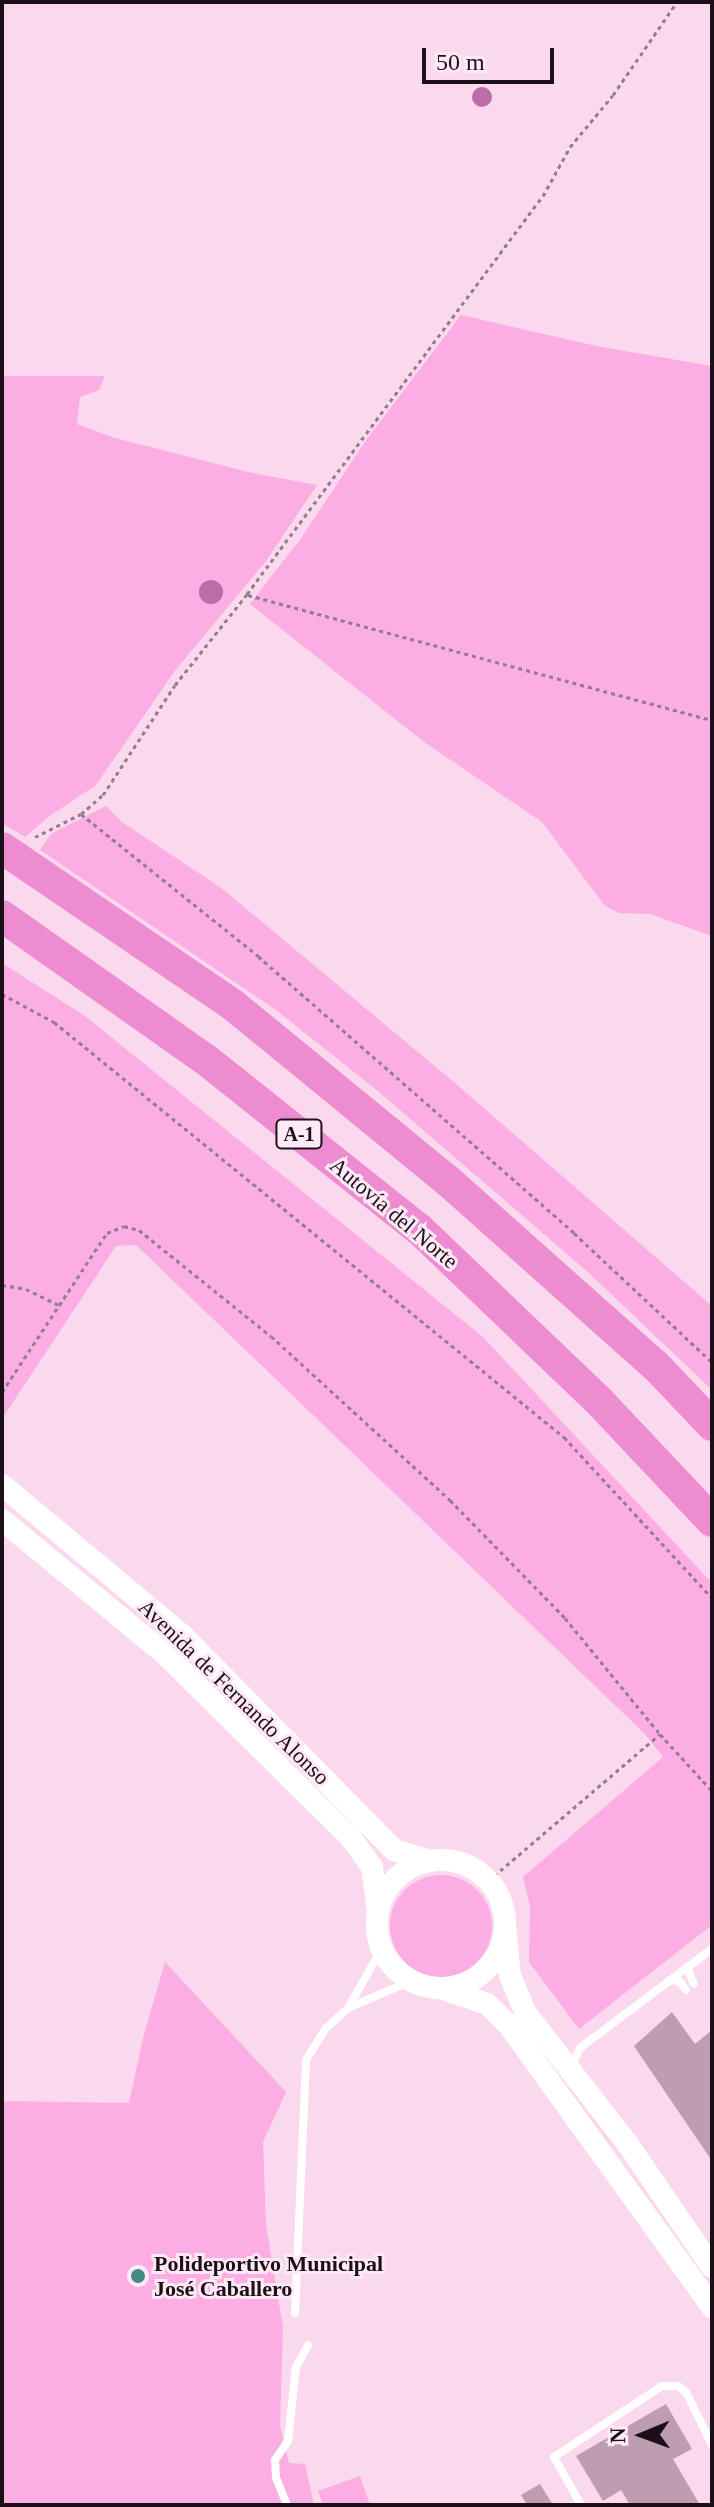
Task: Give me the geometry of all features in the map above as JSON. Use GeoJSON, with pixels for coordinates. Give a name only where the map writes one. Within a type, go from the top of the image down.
{"type":"FeatureCollection","features":[{"type":"Feature","properties":{"kind":"highway","name":"A-1"},"geometry":{"type":"LineString","coordinates":[[2,848],[245,1015],[447,1180],[657,1367],[712,1425]]}},
{"type":"Feature","properties":{"kind":"highway","name":"Autovía del Norte"},"geometry":{"type":"LineString","coordinates":[[2,916],[205,1059],[419,1229],[598,1400],[712,1521]]}},
{"type":"Feature","properties":{"kind":"highway"},"geometry":{"type":"LineString","coordinates":[[598,1400],[660,1489],[712,1546]]}},
{"type":"Feature","properties":{"kind":"street","name":"Avenida de Fernando Alonso"},"geometry":{"type":"LineString","coordinates":[[2,1485],[183,1636],[394,1850],[430,1861]]}},
{"type":"Feature","properties":{"kind":"street","name":"Avenida de Fernando Alonso"},"geometry":{"type":"LineString","coordinates":[[2,1520],[165,1654],[351,1838],[372,1867],[378,1911]]}},
{"type":"Feature","properties":{"kind":"street"},"geometry":{"type":"LineString","coordinates":[[712,2267],[627,2143],[525,2012],[510,1976],[498,1895],[488,1881],[462,1864],[430,1861],[397,1878],[378,1911],[382,1948],[389,1962],[411,1981],[487,2004],[508,2024],[712,2307]]}},
{"type":"Feature","properties":{"kind":"street"},"geometry":{"type":"LineString","coordinates":[[440,1988],[460,1986],[477,1977],[496,1955],[505,1927]]}},
{"type":"Feature","properties":{"kind":"lane"},"geometry":{"type":"LineString","coordinates":[[295,2313],[306,2060],[325,2029],[348,2008],[382,1948]]}},
{"type":"Feature","properties":{"kind":"lane"},"geometry":{"type":"LineString","coordinates":[[570,2070],[580,2048],[712,1949]]}},
{"type":"Feature","properties":{"kind":"lane"},"geometry":{"type":"LineString","coordinates":[[670,1980],[690,1987],[687,1967]]}},
{"type":"Feature","properties":{"kind":"lane"},"geometry":{"type":"LineString","coordinates":[[348,2008],[411,1981]]}},
{"type":"Feature","properties":{"kind":"lane"},"geometry":{"type":"LineString","coordinates":[[287,2505],[276,2478],[275,2460],[288,2441],[296,2367],[308,2345]]}},
{"type":"Feature","properties":{"kind":"lane"},"geometry":{"type":"LineString","coordinates":[[581,2505],[554,2457],[662,2386],[678,2386],[686,2392],[712,2445]]}},
{"type":"Feature","properties":{"kind":"path"},"geometry":{"type":"LineString","coordinates":[[35,837],[81,814],[103,795],[175,685],[247,594],[543,196],[570,147],[613,95],[677,2]]}},
{"type":"Feature","properties":{"kind":"path"},"geometry":{"type":"LineString","coordinates":[[247,594],[712,720]]}},
{"type":"Feature","properties":{"kind":"path"},"geometry":{"type":"LineString","coordinates":[[81,814],[282,976],[574,1233],[712,1362]]}},
{"type":"Feature","properties":{"kind":"path"},"geometry":{"type":"LineString","coordinates":[[2,994],[54,1022],[564,1437],[712,1598]]}},
{"type":"Feature","properties":{"kind":"path"},"geometry":{"type":"LineString","coordinates":[[2,1392],[107,1233],[124,1226],[139,1230],[271,1336],[450,1500],[565,1618],[660,1734],[712,1791]]}},
{"type":"Feature","properties":{"kind":"path"},"geometry":{"type":"LineString","coordinates":[[2,1285],[26,1289],[59,1305]]}},
{"type":"Feature","properties":{"kind":"path"},"geometry":{"type":"LineString","coordinates":[[488,1881],[660,1734]]}},
{"type":"Feature","properties":{"kind":"shaded area"},"geometry":{"type":"Polygon","coordinates":[[[478,87],[486,87],[492,97],[486,107],[478,107],[472,101],[472,93],[478,87]]]}},
{"type":"Feature","properties":{"kind":"shaded area"},"geometry":{"type":"Polygon","coordinates":[[[461,315],[596,346],[712,366],[712,936],[650,914],[619,913],[605,906],[542,822],[424,742],[250,604],[302,537],[367,439],[461,315]]]}},
{"type":"Feature","properties":{"kind":"shaded area"},"geometry":{"type":"Polygon","coordinates":[[[2,376],[105,376],[99,390],[80,397],[77,424],[115,438],[248,472],[317,485],[266,561],[174,672],[96,785],[25,837],[2,823],[2,376]]]}},
{"type":"Feature","properties":{"kind":"shaded area"},"geometry":{"type":"Polygon","coordinates":[[[211,580],[220,583],[223,592],[220,601],[211,604],[202,601],[199,592],[202,583],[211,580]]]}},
{"type":"Feature","properties":{"kind":"shaded area"},"geometry":{"type":"Polygon","coordinates":[[[106,806],[122,822],[220,887],[455,1083],[712,1306],[712,1390],[589,1273],[379,1092],[276,1010],[40,850],[51,834],[106,806]]]}},
{"type":"Feature","properties":{"kind":"shaded area"},"geometry":{"type":"Polygon","coordinates":[[[2,963],[85,1016],[483,1337],[712,1583],[712,1925],[579,2029],[529,1962],[530,1906],[523,1877],[663,1757],[645,1734],[136,1245],[116,1246],[2,1419],[2,963]]]}},
{"type":"Feature","properties":{"kind":"shaded area"},"geometry":{"type":"Polygon","coordinates":[[[441,1875],[461,1879],[477,1890],[488,1906],[492,1926],[488,1946],[477,1962],[461,1973],[441,1977],[421,1973],[405,1962],[394,1946],[390,1926],[394,1906],[405,1890],[421,1879],[441,1875]]]}},
{"type":"Feature","properties":{"kind":"shaded area","name":"Polideportivo Municipal José Caballero"},"geometry":{"type":"Polygon","coordinates":[[[165,1962],[286,2092],[263,2142],[266,2225],[283,2327],[280,2426],[289,2463],[305,2464],[314,2505],[2,2505],[2,2101],[129,2103],[143,2038],[165,1962]]]}},
{"type":"Feature","properties":{"kind":"shaded area"},"geometry":{"type":"Polygon","coordinates":[[[360,2476],[370,2505],[323,2505],[318,2491],[360,2476]]]}},
{"type":"Feature","properties":{"kind":"building"},"geometry":{"type":"Polygon","coordinates":[[[672,2012],[695,2044],[712,2030],[712,2161],[634,2046],[672,2012]]]}},
{"type":"Feature","properties":{"kind":"building"},"geometry":{"type":"Polygon","coordinates":[[[666,2404],[692,2449],[673,2459],[700,2505],[630,2505],[621,2490],[603,2501],[576,2456],[666,2404]]]}},
{"type":"Feature","properties":{"kind":"building"},"geometry":{"type":"Polygon","coordinates":[[[540,2484],[553,2505],[527,2505],[521,2495],[540,2484]]]}},
{"type":"Feature","properties":{"kind":"place","name":"Polideportivo Municipal José Caballero"},"geometry":{"type":"Point","coordinates":[138,2276]}}]}
